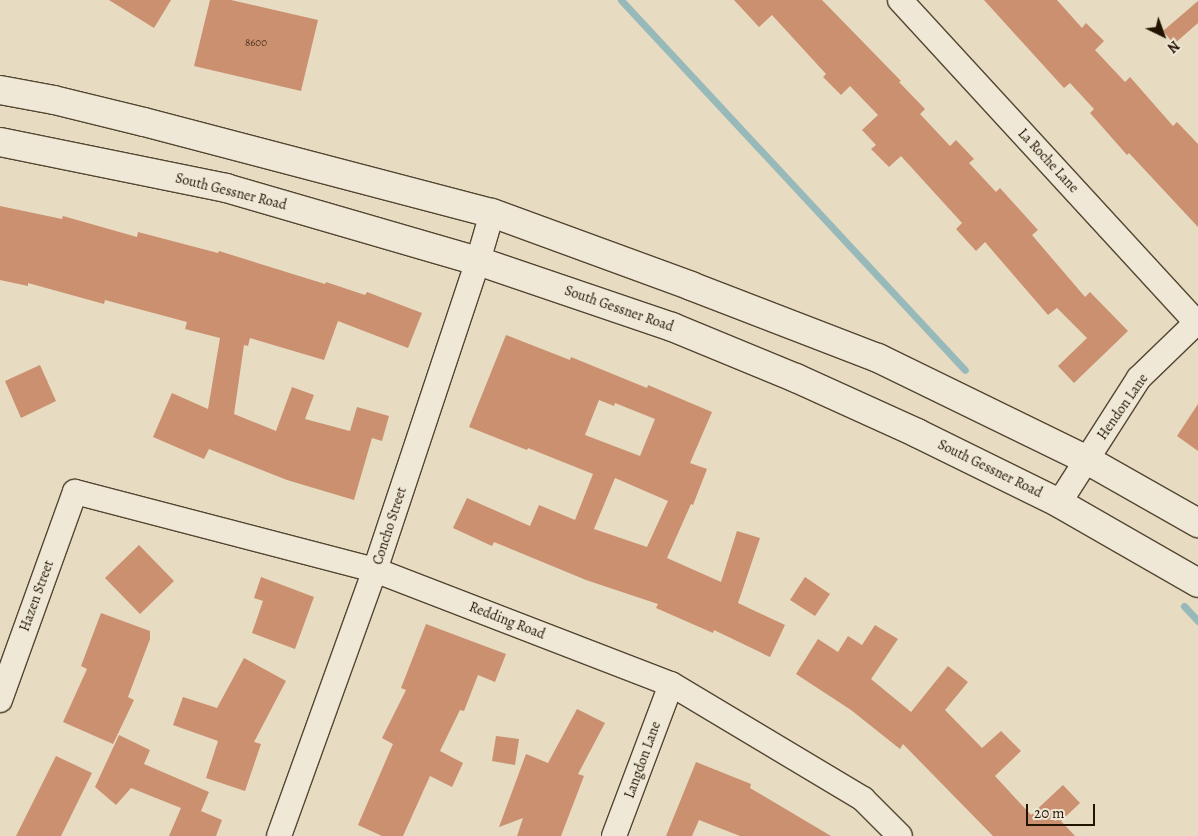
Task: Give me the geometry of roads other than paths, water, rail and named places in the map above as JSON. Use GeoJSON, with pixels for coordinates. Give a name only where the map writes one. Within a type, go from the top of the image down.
{"type":"FeatureCollection","features":[{"type":"Feature","properties":{"kind":"main road"},"geometry":{"type":"LineString","coordinates":[[0,90],[54,100],[144,122],[492,213],[726,299],[878,358],[1087,460],[1198,523]]}},
{"type":"Feature","properties":{"kind":"main road","name":"South Gessner Road"},"geometry":{"type":"LineString","coordinates":[[0,142],[226,188],[478,261],[672,327],[788,375],[917,433],[1059,503],[1198,583]]}},
{"type":"Feature","properties":{"kind":"street","name":"La Roche Lane"},"geometry":{"type":"LineString","coordinates":[[900,0],[1197,322]]}},
{"type":"Feature","properties":{"kind":"street","name":"Concho Street"},"geometry":{"type":"LineString","coordinates":[[280,836],[375,570],[478,261],[492,213]]}},
{"type":"Feature","properties":{"kind":"street","name":"Hendon Lane"},"geometry":{"type":"LineString","coordinates":[[1059,503],[1140,378],[1197,322]]}},
{"type":"Feature","properties":{"kind":"street","name":"Redding Road"},"geometry":{"type":"LineString","coordinates":[[75,492],[375,570],[671,684],[863,799],[900,836]]}},
{"type":"Feature","properties":{"kind":"street","name":"Hazen Street"},"geometry":{"type":"LineString","coordinates":[[0,700],[75,492]]}},
{"type":"Feature","properties":{"kind":"street","name":"Langdon Lane"},"geometry":{"type":"LineString","coordinates":[[614,836],[671,684]]}},
{"type":"Feature","properties":{"kind":"waterway"},"geometry":{"type":"LineString","coordinates":[[621,0],[965,370]]}},
{"type":"Feature","properties":{"kind":"waterway"},"geometry":{"type":"LineString","coordinates":[[1184,606],[1198,621]]}}]}
